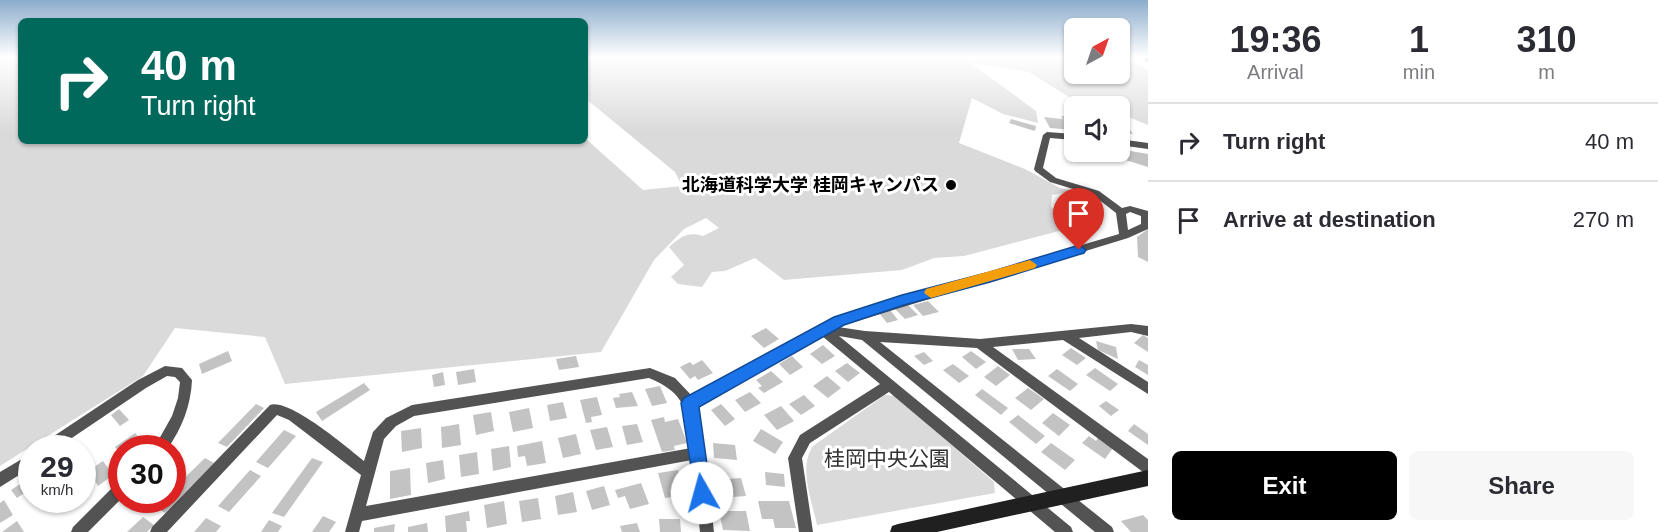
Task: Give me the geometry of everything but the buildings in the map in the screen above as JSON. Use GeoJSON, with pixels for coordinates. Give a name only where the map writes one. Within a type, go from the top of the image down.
{"type":"FeatureCollection","features":[{"type":"Feature","properties":{"kind":"street"},"geometry":{"type":"LineString","coordinates":[[1064,136],[1047,135],[1038,170],[1053,180],[1096,193],[1121,212],[1124,236]]}},
{"type":"Feature","properties":{"kind":"street"},"geometry":{"type":"LineString","coordinates":[[1130,144],[1148,146]]}},
{"type":"Feature","properties":{"kind":"street"},"geometry":{"type":"LineString","coordinates":[[690,403],[839,321],[902,300],[990,277],[1124,236],[1146,226],[1146,214],[1130,209],[1121,212]]}},
{"type":"Feature","properties":{"kind":"street"},"geometry":{"type":"LineString","coordinates":[[822,329],[865,336],[980,344],[1131,328],[1148,331]]}},
{"type":"Feature","properties":{"kind":"street"},"geometry":{"type":"LineString","coordinates":[[822,329],[1066,532]]}},
{"type":"Feature","properties":{"kind":"street"},"geometry":{"type":"LineString","coordinates":[[1065,335],[1148,389]]}},
{"type":"Feature","properties":{"kind":"street"},"geometry":{"type":"LineString","coordinates":[[865,336],[1107,532]]}},
{"type":"Feature","properties":{"kind":"street"},"geometry":{"type":"LineString","coordinates":[[980,344],[1148,467]]}},
{"type":"Feature","properties":{"kind":"street"},"geometry":{"type":"LineString","coordinates":[[66,435],[142,384],[165,372],[178,372],[186,380],[186,396],[177,421],[169,435]]}},
{"type":"Feature","properties":{"kind":"street"},"geometry":{"type":"LineString","coordinates":[[352,532],[378,436],[391,422],[412,411],[650,373],[671,382],[690,403],[706,532]]}},
{"type":"Feature","properties":{"kind":"street"},"geometry":{"type":"LineString","coordinates":[[806,532],[795,458],[805,439],[889,385]]}},
{"type":"Feature","properties":{"kind":"street"},"geometry":{"type":"LineString","coordinates":[[157,532],[275,409],[294,416],[368,472]]}},
{"type":"Feature","properties":{"kind":"street"},"geometry":{"type":"LineString","coordinates":[[357,515],[698,453]]}},
{"type":"Feature","properties":{"kind":"street"},"geometry":{"type":"LineString","coordinates":[[0,480],[18,468]]}},
{"type":"Feature","properties":{"kind":"street"},"geometry":{"type":"LineString","coordinates":[[898,532],[1030,502],[1065,498],[1148,478]]}},
{"type":"Feature","properties":{"kind":"street"},"geometry":{"type":"LineString","coordinates":[[78,532],[108,502]]}},
{"type":"Feature","properties":{"kind":"green space"},"geometry":{"type":"Polygon","coordinates":[[[0,82],[18,82],[18,144],[588,144],[588,141],[643,190],[682,186],[675,172],[588,100],[588,82],[996,82],[1036,111],[1038,123],[1003,114],[972,98],[959,143],[1025,169],[1060,188],[1074,191],[1052,195],[1051,207],[1062,217],[1092,226],[1087,231],[1070,236],[1059,231],[964,256],[934,258],[902,270],[784,280],[755,258],[725,271],[712,272],[702,287],[678,284],[671,277],[684,265],[669,247],[684,236],[693,234],[703,236],[719,228],[706,218],[684,229],[654,260],[601,352],[285,384],[265,337],[175,328],[143,376],[49,435],[18,435],[18,455],[0,466],[0,82]]]}},
{"type":"Feature","properties":{"kind":"green space"},"geometry":{"type":"Polygon","coordinates":[[[1045,82],[1130,84],[1130,82],[1148,82],[1148,125],[1130,118],[1130,96],[1068,96],[1045,82]]]}},
{"type":"Feature","properties":{"kind":"green space","name":"桂岡中央公園"},"geometry":{"type":"Polygon","coordinates":[[[885,395],[895,396],[994,482],[995,493],[817,525],[806,474],[813,446],[885,395]]]}},
{"type":"Feature","properties":{"kind":"slow traffic"},"geometry":{"type":"LineString","coordinates":[[931,293],[1030,265]]}},
{"type":"Feature","properties":{"kind":"place","name":"北海道科学大学 桂岡キャンパス"},"geometry":{"type":"Point","coordinates":[951,185]}},
{"type":"Feature","properties":{"kind":"route"},"geometry":{"type":"LineString","coordinates":[[702,493],[690,403],[839,321],[902,300],[1079,250]]}}]}
